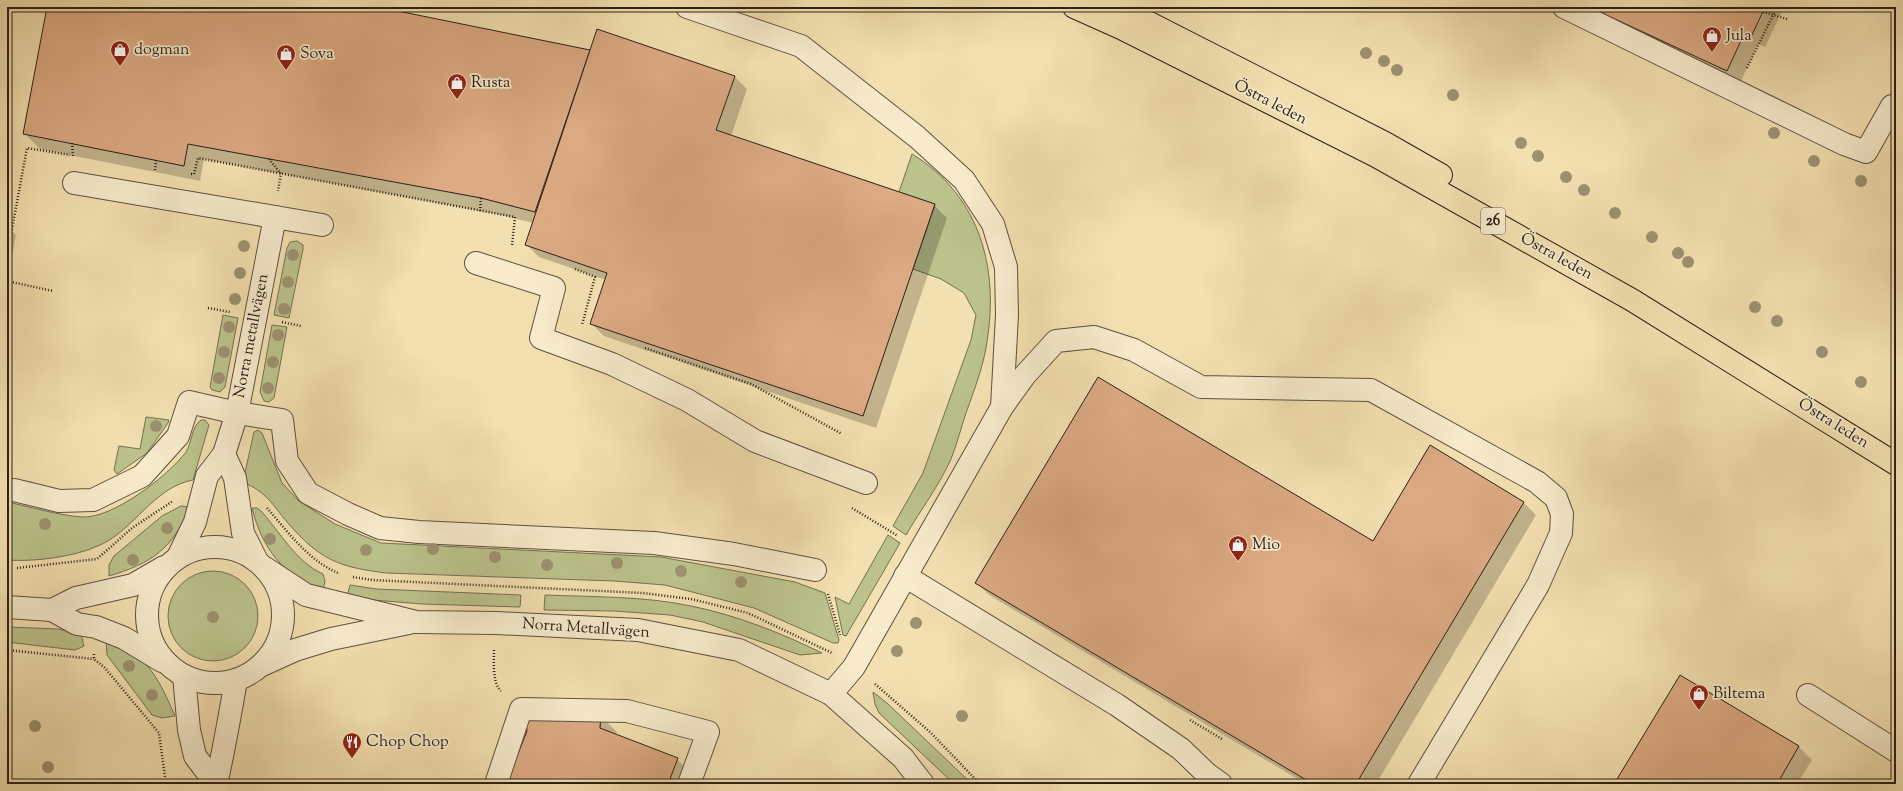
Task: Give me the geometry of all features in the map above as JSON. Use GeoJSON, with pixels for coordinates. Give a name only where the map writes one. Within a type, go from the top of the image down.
{"type":"FeatureCollection","features":[{"type":"Feature","properties":{"kind":"highway","name":"Östra leden"},"geometry":{"type":"LineString","coordinates":[[1074,7],[1121,28],[1376,156],[1632,300],[1896,464]]}},
{"type":"Feature","properties":{"kind":"highway","name":"Östra leden"},"geometry":{"type":"LineString","coordinates":[[1118,7],[1385,143],[1638,288],[1896,453]]}},
{"type":"Feature","properties":{"kind":"street"},"geometry":{"type":"LineString","coordinates":[[687,7],[801,46],[917,138],[964,180],[993,224],[1006,267],[1007,315],[1002,406]]}},
{"type":"Feature","properties":{"kind":"street"},"geometry":{"type":"LineString","coordinates":[[1564,7],[1844,144],[1866,152],[1892,106]]}},
{"type":"Feature","properties":{"kind":"street"},"geometry":{"type":"LineString","coordinates":[[74,183],[322,225]]}},
{"type":"Feature","properties":{"kind":"street","name":"Norra metallvägen"},"geometry":{"type":"LineString","coordinates":[[224,454],[237,413],[275,217]]}},
{"type":"Feature","properties":{"kind":"street"},"geometry":{"type":"LineString","coordinates":[[476,262],[554,288],[541,338],[619,367],[687,400],[755,441],[866,483]]}},
{"type":"Feature","properties":{"kind":"street"},"geometry":{"type":"LineString","coordinates":[[831,694],[854,667],[1002,406],[1025,375],[1056,341],[1094,337],[1134,350],[1201,387],[1371,390],[1537,482],[1556,498],[1562,514],[1561,533],[1538,585],[1419,784]]}},
{"type":"Feature","properties":{"kind":"street"},"geometry":{"type":"LineString","coordinates":[[14,490],[59,501],[93,500],[142,476],[178,436],[189,402],[237,413],[282,420],[287,461],[308,492],[348,514],[380,528],[419,532],[654,543],[734,554],[815,570]]}},
{"type":"Feature","properties":{"kind":"street"},"geometry":{"type":"LineString","coordinates":[[7,607],[52,610],[77,624],[96,627],[124,638],[165,662],[184,676],[201,682],[218,684],[236,680],[249,674],[260,666],[274,649],[282,629],[283,607],[277,587],[261,565],[243,533],[236,498],[235,478],[224,454],[207,476],[194,522],[172,561],[154,582],[147,602],[147,624],[153,645],[165,662]]}},
{"type":"Feature","properties":{"kind":"street"},"geometry":{"type":"LineString","coordinates":[[52,610],[76,598],[133,585],[172,561],[197,548],[218,546],[239,551],[261,565]]}},
{"type":"Feature","properties":{"kind":"street","name":"Norra Metallvägen"},"geometry":{"type":"LineString","coordinates":[[261,565],[306,595],[416,622]]}},
{"type":"Feature","properties":{"kind":"street"},"geometry":{"type":"LineString","coordinates":[[905,576],[1118,705],[1181,749],[1207,774],[1222,784]]}},
{"type":"Feature","properties":{"kind":"street","name":"Norra Metallvägen"},"geometry":{"type":"LineString","coordinates":[[260,666],[295,650],[331,639],[416,622],[496,623],[638,630],[739,650],[831,694],[903,758],[923,784]]}},
{"type":"Feature","properties":{"kind":"street"},"geometry":{"type":"LineString","coordinates":[[184,676],[189,730],[196,756],[216,784],[225,749],[226,729],[236,680]]}},
{"type":"Feature","properties":{"kind":"street"},"geometry":{"type":"LineString","coordinates":[[1808,695],[1896,751]]}},
{"type":"Feature","properties":{"kind":"street"},"geometry":{"type":"LineString","coordinates":[[496,784],[521,709],[626,711],[708,732],[689,784]]}},
{"type":"Feature","properties":{"kind":"path"},"geometry":{"type":"LineString","coordinates":[[1746,69],[1777,7]]}},
{"type":"Feature","properties":{"kind":"path"},"geometry":{"type":"LineString","coordinates":[[1763,12],[1787,19]]}},
{"type":"Feature","properties":{"kind":"path"},"geometry":{"type":"LineString","coordinates":[[7,256],[27,148],[81,157]]}},
{"type":"Feature","properties":{"kind":"path"},"geometry":{"type":"LineString","coordinates":[[186,173],[194,174],[198,158],[515,217],[511,246],[518,249]]}},
{"type":"Feature","properties":{"kind":"path"},"geometry":{"type":"LineString","coordinates":[[269,159],[281,174],[275,217]]}},
{"type":"Feature","properties":{"kind":"path"},"geometry":{"type":"LineString","coordinates":[[148,167],[156,168]]}},
{"type":"Feature","properties":{"kind":"path"},"geometry":{"type":"LineString","coordinates":[[480,211],[481,198]]}},
{"type":"Feature","properties":{"kind":"path"},"geometry":{"type":"LineString","coordinates":[[574,269],[595,277],[581,326],[589,328]]}},
{"type":"Feature","properties":{"kind":"path"},"geometry":{"type":"LineString","coordinates":[[7,281],[53,291]]}},
{"type":"Feature","properties":{"kind":"path"},"geometry":{"type":"LineString","coordinates":[[640,346],[751,384],[842,434]]}},
{"type":"Feature","properties":{"kind":"path"},"geometry":{"type":"LineString","coordinates":[[17,568],[97,559],[132,528],[177,498]]}},
{"type":"Feature","properties":{"kind":"path"},"geometry":{"type":"LineString","coordinates":[[263,503],[294,539],[323,567],[340,574]]}},
{"type":"Feature","properties":{"kind":"path"},"geometry":{"type":"LineString","coordinates":[[852,508],[892,532]]}},
{"type":"Feature","properties":{"kind":"path"},"geometry":{"type":"LineString","coordinates":[[347,576],[372,580],[643,593],[691,599],[748,614],[829,651]]}},
{"type":"Feature","properties":{"kind":"path"},"geometry":{"type":"LineString","coordinates":[[829,596],[840,636]]}},
{"type":"Feature","properties":{"kind":"path"},"geometry":{"type":"LineString","coordinates":[[487,648],[494,649],[494,664],[498,688],[521,709]]}},
{"type":"Feature","properties":{"kind":"path"},"geometry":{"type":"LineString","coordinates":[[7,650],[94,659],[105,668],[159,733],[166,784]]}},
{"type":"Feature","properties":{"kind":"path"},"geometry":{"type":"LineString","coordinates":[[94,652],[94,659]]}},
{"type":"Feature","properties":{"kind":"path"},"geometry":{"type":"LineString","coordinates":[[871,681],[930,732],[980,784]]}},
{"type":"Feature","properties":{"kind":"green space"},"geometry":{"type":"Polygon","coordinates":[[[912,154],[934,170],[953,189],[967,210],[978,232],[985,256],[989,282],[990,308],[987,345],[982,365],[951,459],[906,535],[893,526],[923,473],[971,340],[976,315],[964,293],[941,279],[913,269],[935,205],[899,192],[912,154]]]}},
{"type":"Feature","properties":{"kind":"green space"},"geometry":{"type":"Polygon","coordinates":[[[297,241],[303,245],[303,249],[289,318],[274,315],[287,248],[290,242],[297,241]]]}},
{"type":"Feature","properties":{"kind":"green space"},"geometry":{"type":"Polygon","coordinates":[[[223,315],[238,318],[225,387],[220,392],[212,390],[210,387],[223,315]]]}},
{"type":"Feature","properties":{"kind":"green space"},"geometry":{"type":"Polygon","coordinates":[[[272,325],[287,327],[274,398],[269,402],[264,401],[260,392],[272,325]]]}},
{"type":"Feature","properties":{"kind":"green space"},"geometry":{"type":"Polygon","coordinates":[[[146,417],[169,420],[147,453],[117,474],[114,470],[119,446],[140,449],[146,417]]]}},
{"type":"Feature","properties":{"kind":"green space"},"geometry":{"type":"Polygon","coordinates":[[[201,420],[205,420],[209,425],[193,480],[179,484],[167,491],[155,500],[123,530],[100,545],[67,556],[29,560],[7,560],[7,502],[54,513],[82,517],[94,516],[108,511],[123,504],[153,484],[178,462],[186,452],[193,431],[201,420]]]}},
{"type":"Feature","properties":{"kind":"green space"},"geometry":{"type":"Polygon","coordinates":[[[258,430],[262,433],[282,483],[299,501],[335,524],[381,543],[661,557],[795,582],[825,593],[839,640],[838,643],[833,643],[754,608],[665,585],[614,581],[386,573],[355,568],[331,560],[320,553],[299,535],[264,495],[245,483],[244,477],[254,432],[258,430]]]}},
{"type":"Feature","properties":{"kind":"green space"},"geometry":{"type":"Polygon","coordinates":[[[181,506],[190,507],[176,534],[168,544],[158,553],[137,566],[109,576],[109,565],[114,556],[162,516],[181,506]]]}},
{"type":"Feature","properties":{"kind":"green space"},"geometry":{"type":"Polygon","coordinates":[[[252,508],[257,508],[261,511],[297,555],[313,569],[323,574],[325,581],[323,591],[296,577],[276,559],[262,536],[252,508]]]}},
{"type":"Feature","properties":{"kind":"green space"},"geometry":{"type":"Polygon","coordinates":[[[888,535],[900,543],[846,636],[843,635],[835,597],[849,604],[888,535]]]}},
{"type":"Feature","properties":{"kind":"green space"},"geometry":{"type":"Polygon","coordinates":[[[213,571],[230,575],[245,584],[254,599],[258,616],[254,633],[245,648],[230,657],[213,661],[196,657],[181,648],[172,633],[168,616],[172,599],[181,584],[196,575],[213,571]]]}},
{"type":"Feature","properties":{"kind":"green space"},"geometry":{"type":"Polygon","coordinates":[[[350,585],[376,589],[521,595],[520,607],[422,604],[373,600],[347,596],[350,585]]]}},
{"type":"Feature","properties":{"kind":"green space"},"geometry":{"type":"Polygon","coordinates":[[[545,595],[655,600],[691,606],[725,614],[758,625],[791,638],[822,653],[800,655],[703,622],[670,615],[614,611],[544,610],[545,595]]]}},
{"type":"Feature","properties":{"kind":"green space"},"geometry":{"type":"Polygon","coordinates":[[[7,627],[58,629],[81,634],[84,646],[75,650],[7,642],[7,627]]]}},
{"type":"Feature","properties":{"kind":"green space"},"geometry":{"type":"Polygon","coordinates":[[[106,640],[131,652],[148,666],[159,682],[175,716],[162,718],[152,715],[107,655],[106,640]]]}},
{"type":"Feature","properties":{"kind":"green space"},"geometry":{"type":"Polygon","coordinates":[[[873,692],[887,703],[972,784],[954,784],[879,713],[875,704],[873,692]]]}},
{"type":"Feature","properties":{"kind":"building"},"geometry":{"type":"Polygon","coordinates":[[[47,7],[193,7],[211,10],[212,7],[378,7],[590,50],[535,212],[481,198],[188,144],[184,166],[23,134],[47,7]]]}},
{"type":"Feature","properties":{"kind":"building","name":"Jula"},"geometry":{"type":"Polygon","coordinates":[[[1589,7],[1765,7],[1752,35],[1745,32],[1727,71],[1589,7]]]}},
{"type":"Feature","properties":{"kind":"building"},"geometry":{"type":"Polygon","coordinates":[[[597,29],[735,76],[716,130],[935,204],[863,416],[590,324],[607,273],[525,245],[597,29]]]}},
{"type":"Feature","properties":{"kind":"building","name":"Mio"},"geometry":{"type":"Polygon","coordinates":[[[1098,377],[1373,541],[1430,445],[1524,502],[1356,784],[1313,784],[975,583],[1098,377]]]}},
{"type":"Feature","properties":{"kind":"building","name":"Biltema"},"geometry":{"type":"Polygon","coordinates":[[[1680,675],[1799,746],[1777,784],[1614,784],[1680,675]]]}},
{"type":"Feature","properties":{"kind":"building"},"geometry":{"type":"Polygon","coordinates":[[[525,715],[601,715],[600,728],[678,758],[668,784],[506,784],[527,731],[525,715]]]}},
{"type":"Feature","properties":{"kind":"place","name":"Jula"},"geometry":{"type":"Point","coordinates":[1712,53]}},
{"type":"Feature","properties":{"kind":"place","name":"dogman"},"geometry":{"type":"Point","coordinates":[120,67]}},
{"type":"Feature","properties":{"kind":"place","name":"Sova"},"geometry":{"type":"Point","coordinates":[286,71]}},
{"type":"Feature","properties":{"kind":"place","name":"Rusta"},"geometry":{"type":"Point","coordinates":[457,100]}},
{"type":"Feature","properties":{"kind":"place","name":"Mio"},"geometry":{"type":"Point","coordinates":[1238,562]}},
{"type":"Feature","properties":{"kind":"place","name":"Biltema"},"geometry":{"type":"Point","coordinates":[1699,711]}},
{"type":"Feature","properties":{"kind":"place","name":"Chop Chop"},"geometry":{"type":"Point","coordinates":[352,759]}}]}
